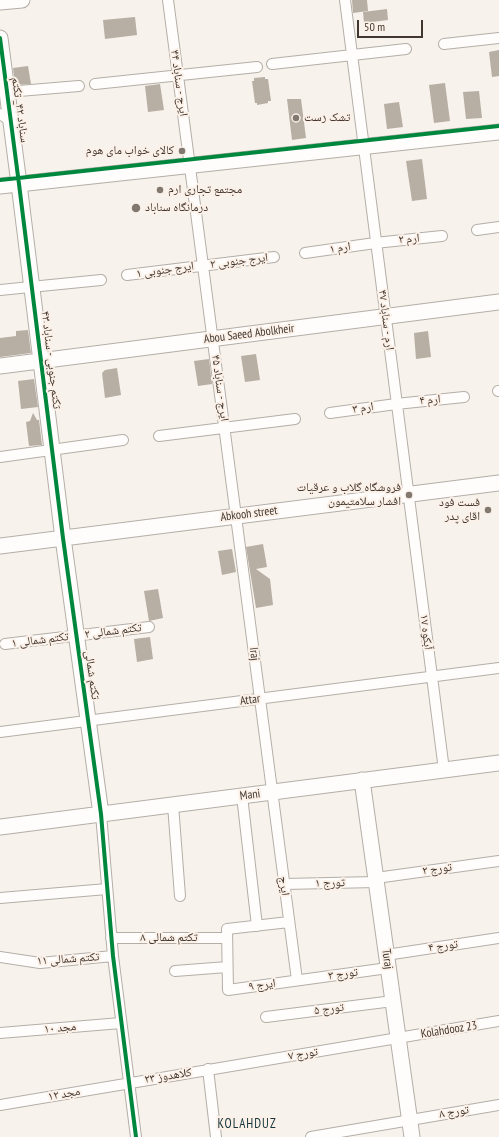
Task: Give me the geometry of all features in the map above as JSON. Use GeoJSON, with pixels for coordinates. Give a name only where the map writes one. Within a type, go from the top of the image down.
{"type":"FeatureCollection","features":[{"type":"Feature","properties":{"kind":"street"},"geometry":{"type":"LineString","coordinates":[[0,2],[22,0]]}},
{"type":"Feature","properties":{"kind":"street","name":"ایرج - سناباد ۴۴"},"geometry":{"type":"LineString","coordinates":[[168,0],[190,166]]}},
{"type":"Feature","properties":{"kind":"street","name":"ارم - سناباد ۴۷"},"geometry":{"type":"LineString","coordinates":[[345,0],[408,494]]}},
{"type":"Feature","properties":{"kind":"street","name":"سناباد ۴۲_ تکتم"},"geometry":{"type":"LineString","coordinates":[[0,38],[7,92],[6,118],[20,184]]}},
{"type":"Feature","properties":{"kind":"street"},"geometry":{"type":"LineString","coordinates":[[444,44],[499,38]]}},
{"type":"Feature","properties":{"kind":"street"},"geometry":{"type":"LineString","coordinates":[[272,64],[406,49]]}},
{"type":"Feature","properties":{"kind":"street"},"geometry":{"type":"LineString","coordinates":[[95,84],[256,67]]}},
{"type":"Feature","properties":{"kind":"street"},"geometry":{"type":"LineString","coordinates":[[7,92],[79,86]]}},
{"type":"Feature","properties":{"kind":"street"},"geometry":{"type":"LineString","coordinates":[[0,186],[499,132]]}},
{"type":"Feature","properties":{"kind":"street","name":"ایرج - سناباد ۴۵"},"geometry":{"type":"LineString","coordinates":[[190,166],[237,516]]}},
{"type":"Feature","properties":{"kind":"street","name":"تکتم جنوبی - سناباد ۴۳"},"geometry":{"type":"LineString","coordinates":[[20,184],[63,538]]}},
{"type":"Feature","properties":{"kind":"street"},"geometry":{"type":"LineString","coordinates":[[478,230],[499,227]]}},
{"type":"Feature","properties":{"kind":"street","name":"ارم ۲"},"geometry":{"type":"LineString","coordinates":[[375,243],[442,236]]}},
{"type":"Feature","properties":{"kind":"street","name":"ارم ۱"},"geometry":{"type":"LineString","coordinates":[[305,253],[375,243]]}},
{"type":"Feature","properties":{"kind":"street","name":"ایرج جنوبی ۲"},"geometry":{"type":"LineString","coordinates":[[203,265],[274,257]]}},
{"type":"Feature","properties":{"kind":"street","name":"ایرج جنوبی ۱"},"geometry":{"type":"LineString","coordinates":[[127,276],[203,265]]}},
{"type":"Feature","properties":{"kind":"street"},"geometry":{"type":"LineString","coordinates":[[0,290],[101,280]]}},
{"type":"Feature","properties":{"kind":"street","name":"Abou Saeed Abolkheir"},"geometry":{"type":"LineString","coordinates":[[0,366],[499,302]]}},
{"type":"Feature","properties":{"kind":"street","name":"ارم ۴"},"geometry":{"type":"LineString","coordinates":[[396,404],[464,397]]}},
{"type":"Feature","properties":{"kind":"street","name":"ارم ۳"},"geometry":{"type":"LineString","coordinates":[[330,414],[396,404]]}},
{"type":"Feature","properties":{"kind":"street"},"geometry":{"type":"LineString","coordinates":[[159,436],[225,429],[295,419]]}},
{"type":"Feature","properties":{"kind":"street"},"geometry":{"type":"LineString","coordinates":[[0,457],[123,440]]}},
{"type":"Feature","properties":{"kind":"street","name":"Abkooh street"},"geometry":{"type":"LineString","coordinates":[[0,546],[499,483]]}},
{"type":"Feature","properties":{"kind":"street","name":"آبکوه ۱۷"},"geometry":{"type":"LineString","coordinates":[[408,494],[444,770]]}},
{"type":"Feature","properties":{"kind":"street","name":"Iraj"},"geometry":{"type":"LineString","coordinates":[[237,516],[272,792]]}},
{"type":"Feature","properties":{"kind":"street","name":"تکتم شمالی"},"geometry":{"type":"LineString","coordinates":[[63,538],[101,814]]}},
{"type":"Feature","properties":{"kind":"street","name":"تکتم شمالی ۲"},"geometry":{"type":"LineString","coordinates":[[76,635],[149,627]]}},
{"type":"Feature","properties":{"kind":"street","name":"تکتم شمالی ۱"},"geometry":{"type":"LineString","coordinates":[[4,644],[76,635]]}},
{"type":"Feature","properties":{"kind":"street","name":"Attar"},"geometry":{"type":"LineString","coordinates":[[0,732],[499,668]]}},
{"type":"Feature","properties":{"kind":"street","name":"Mani"},"geometry":{"type":"LineString","coordinates":[[0,827],[499,763]]}},
{"type":"Feature","properties":{"kind":"street","name":"Turaj"},"geometry":{"type":"LineString","coordinates":[[362,780],[412,1137]]}},
{"type":"Feature","properties":{"kind":"street","name":"ایرج"},"geometry":{"type":"LineString","coordinates":[[272,792],[297,980]]}},
{"type":"Feature","properties":{"kind":"street"},"geometry":{"type":"LineString","coordinates":[[242,796],[257,926]]}},
{"type":"Feature","properties":{"kind":"street"},"geometry":{"type":"LineString","coordinates":[[173,805],[180,896]]}},
{"type":"Feature","properties":{"kind":"street"},"geometry":{"type":"LineString","coordinates":[[101,814],[111,938],[136,1137]]}},
{"type":"Feature","properties":{"kind":"street","name":"تورج ۲"},"geometry":{"type":"LineString","coordinates":[[376,880],[499,861]]}},
{"type":"Feature","properties":{"kind":"street","name":"تورج ۱"},"geometry":{"type":"LineString","coordinates":[[284,884],[376,880]]}},
{"type":"Feature","properties":{"kind":"street"},"geometry":{"type":"LineString","coordinates":[[0,898],[107,890]]}},
{"type":"Feature","properties":{"kind":"street"},"geometry":{"type":"LineString","coordinates":[[176,971],[227,967],[227,929],[289,922]]}},
{"type":"Feature","properties":{"kind":"street","name":"تکتم شمالی ۸"},"geometry":{"type":"LineString","coordinates":[[111,938],[227,938]]}},
{"type":"Feature","properties":{"kind":"street","name":"تورج ۴"},"geometry":{"type":"LineString","coordinates":[[388,961],[499,938]]}},
{"type":"Feature","properties":{"kind":"street","name":"تکتم شمالی ۱۱"},"geometry":{"type":"LineString","coordinates":[[0,957],[40,963],[113,956]]}},
{"type":"Feature","properties":{"kind":"street","name":"تورج ۳"},"geometry":{"type":"LineString","coordinates":[[297,980],[388,961]]}},
{"type":"Feature","properties":{"kind":"street","name":"ایرج ۹"},"geometry":{"type":"LineString","coordinates":[[227,967],[228,990],[297,980]]}},
{"type":"Feature","properties":{"kind":"street","name":"تورج ۵"},"geometry":{"type":"LineString","coordinates":[[266,1017],[393,1001]]}},
{"type":"Feature","properties":{"kind":"street","name":"Kolahdooz 23"},"geometry":{"type":"LineString","coordinates":[[398,1038],[499,1021]]}},
{"type":"Feature","properties":{"kind":"street","name":"مجد ۱۰"},"geometry":{"type":"LineString","coordinates":[[0,1033],[121,1023]]}},
{"type":"Feature","properties":{"kind":"street","name":"تورج ۷"},"geometry":{"type":"LineString","coordinates":[[208,1070],[398,1038]]}},
{"type":"Feature","properties":{"kind":"street"},"geometry":{"type":"LineString","coordinates":[[208,1070],[216,1137]]}},
{"type":"Feature","properties":{"kind":"street","name":"کلاهدوز ۲۳"},"geometry":{"type":"LineString","coordinates":[[129,1083],[208,1070]]}},
{"type":"Feature","properties":{"kind":"street","name":"مجد ۱۲"},"geometry":{"type":"LineString","coordinates":[[0,1105],[129,1083]]}},
{"type":"Feature","properties":{"kind":"street","name":"تورج ۸"},"geometry":{"type":"LineString","coordinates":[[311,1137],[499,1105]]}},
{"type":"Feature","properties":{"kind":"building"},"geometry":{"type":"Polygon","coordinates":[[[352,0],[367,0],[368,11],[353,13],[352,0]]]}},
{"type":"Feature","properties":{"kind":"building"},"geometry":{"type":"Polygon","coordinates":[[[387,9],[388,20],[364,23],[363,12],[387,9]]]}},
{"type":"Feature","properties":{"kind":"building"},"geometry":{"type":"Polygon","coordinates":[[[135,17],[137,35],[105,39],[103,20],[135,17]]]}},
{"type":"Feature","properties":{"kind":"building"},"geometry":{"type":"Polygon","coordinates":[[[499,50],[499,76],[492,77],[489,52],[499,50]]]}},
{"type":"Feature","properties":{"kind":"building"},"geometry":{"type":"Polygon","coordinates":[[[28,66],[31,84],[15,85],[13,68],[28,66]]]}},
{"type":"Feature","properties":{"kind":"building"},"geometry":{"type":"Polygon","coordinates":[[[265,77],[265,79],[268,79],[271,101],[257,105],[257,103],[255,103],[252,81],[254,81],[254,78],[265,77]]]}},
{"type":"Feature","properties":{"kind":"building"},"geometry":{"type":"Polygon","coordinates":[[[445,83],[450,121],[434,123],[429,85],[445,83]]]}},
{"type":"Feature","properties":{"kind":"building"},"geometry":{"type":"Polygon","coordinates":[[[160,84],[164,110],[148,112],[145,86],[160,84]]]}},
{"type":"Feature","properties":{"kind":"building"},"geometry":{"type":"Polygon","coordinates":[[[479,91],[482,118],[466,119],[463,92],[479,91]]]}},
{"type":"Feature","properties":{"kind":"building","name":"تشک زست"},"geometry":{"type":"Polygon","coordinates":[[[287,99],[301,99],[306,138],[292,140],[287,99]]]}},
{"type":"Feature","properties":{"kind":"building"},"geometry":{"type":"Polygon","coordinates":[[[399,102],[403,127],[387,129],[384,104],[399,102]]]}},
{"type":"Feature","properties":{"kind":"building"},"geometry":{"type":"Polygon","coordinates":[[[422,159],[427,199],[412,201],[406,161],[422,159]]]}},
{"type":"Feature","properties":{"kind":"building"},"geometry":{"type":"Polygon","coordinates":[[[28,330],[31,353],[0,357],[0,338],[16,336],[16,331],[28,330]]]}},
{"type":"Feature","properties":{"kind":"building"},"geometry":{"type":"Polygon","coordinates":[[[428,331],[431,357],[416,359],[414,333],[428,331]]]}},
{"type":"Feature","properties":{"kind":"building"},"geometry":{"type":"Polygon","coordinates":[[[256,354],[260,380],[245,382],[241,356],[256,354]]]}},
{"type":"Feature","properties":{"kind":"building"},"geometry":{"type":"Polygon","coordinates":[[[209,359],[212,384],[198,386],[194,361],[209,359]]]}},
{"type":"Feature","properties":{"kind":"building"},"geometry":{"type":"Polygon","coordinates":[[[117,368],[121,395],[105,398],[102,373],[105,370],[117,368]]]}},
{"type":"Feature","properties":{"kind":"building"},"geometry":{"type":"Polygon","coordinates":[[[34,379],[38,407],[21,409],[18,381],[34,379]]]}},
{"type":"Feature","properties":{"kind":"building"},"geometry":{"type":"Polygon","coordinates":[[[33,413],[37,420],[39,420],[42,445],[29,446],[26,422],[30,421],[33,413]]]}},
{"type":"Feature","properties":{"kind":"building"},"geometry":{"type":"Polygon","coordinates":[[[263,544],[267,567],[256,569],[270,579],[273,605],[256,608],[246,547],[263,544]]]}},
{"type":"Feature","properties":{"kind":"building"},"geometry":{"type":"Polygon","coordinates":[[[232,549],[236,572],[222,575],[218,551],[232,549]]]}},
{"type":"Feature","properties":{"kind":"building"},"geometry":{"type":"Polygon","coordinates":[[[158,589],[163,618],[149,621],[144,591],[158,589]]]}},
{"type":"Feature","properties":{"kind":"building"},"geometry":{"type":"Polygon","coordinates":[[[150,637],[153,659],[137,662],[134,639],[150,637]]]}},
{"type":"Feature","properties":{"kind":"cycle path"},"geometry":{"type":"LineString","coordinates":[[0,38],[63,538],[101,814],[113,956],[136,1137]]}},
{"type":"Feature","properties":{"kind":"cycle path"},"geometry":{"type":"LineString","coordinates":[[0,180],[499,126]]}},
{"type":"Feature","properties":{"kind":"place","name":"تشک زست"},"geometry":{"type":"Point","coordinates":[296,118]}},
{"type":"Feature","properties":{"kind":"place","name":"کالای خواب مای هوم"},"geometry":{"type":"Point","coordinates":[182,151]}},
{"type":"Feature","properties":{"kind":"place","name":"مجتمع تجاری ارم"},"geometry":{"type":"Point","coordinates":[160,190]}},
{"type":"Feature","properties":{"kind":"place","name":"درمانگاه سناباد"},"geometry":{"type":"Point","coordinates":[136,208]}},
{"type":"Feature","properties":{"kind":"place","name":"فروشگاه گلاب و عرقیات افشار سلامتیمون"},"geometry":{"type":"Point","coordinates":[409,495]}},
{"type":"Feature","properties":{"kind":"place","name":"فست فود اقای پدر"},"geometry":{"type":"Point","coordinates":[488,510]}},
{"type":"Feature","properties":{"kind":"district","name":"KOLAHDUZ"},"geometry":{"type":"Point","coordinates":[247,1124]}}]}
